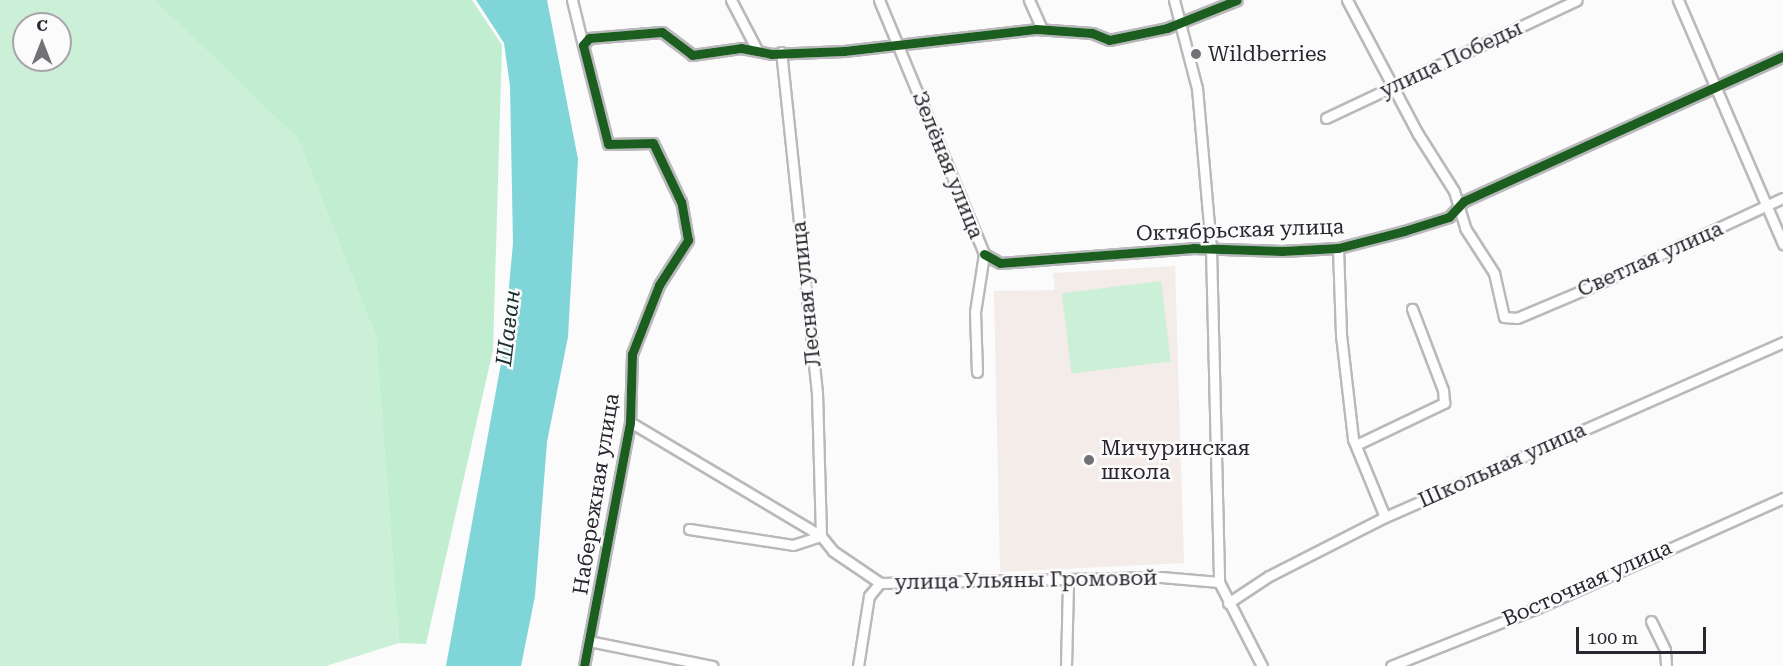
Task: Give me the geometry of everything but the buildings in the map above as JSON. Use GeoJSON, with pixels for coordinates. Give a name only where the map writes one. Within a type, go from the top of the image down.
{"type":"FeatureCollection","features":[{"type":"Feature","properties":{"kind":"street","name":"Набережная улица"},"geometry":{"type":"LineString","coordinates":[[572,0],[586,41],[608,144],[653,143],[681,202],[688,240],[659,285],[632,354],[630,422],[584,666]]}},
{"type":"Feature","properties":{"kind":"street"},"geometry":{"type":"LineString","coordinates":[[730,0],[757,50]]}},
{"type":"Feature","properties":{"kind":"street","name":"Зелёная улица"},"geometry":{"type":"LineString","coordinates":[[879,0],[984,254],[975,312],[978,372]]}},
{"type":"Feature","properties":{"kind":"street"},"geometry":{"type":"LineString","coordinates":[[1029,0],[1042,29]]}},
{"type":"Feature","properties":{"kind":"street"},"geometry":{"type":"LineString","coordinates":[[1174,0],[1182,23],[1197,88],[1211,249],[1219,582],[1263,666]]}},
{"type":"Feature","properties":{"kind":"street"},"geometry":{"type":"LineString","coordinates":[[586,41],[662,32],[692,55],[741,48],[781,52],[898,46],[1042,29],[1092,33],[1109,40],[1182,23],[1237,0]]}},
{"type":"Feature","properties":{"kind":"street"},"geometry":{"type":"LineString","coordinates":[[1347,0],[1459,206]]}},
{"type":"Feature","properties":{"kind":"street","name":"улица Победы"},"geometry":{"type":"LineString","coordinates":[[1326,118],[1577,0]]}},
{"type":"Feature","properties":{"kind":"street"},"geometry":{"type":"LineString","coordinates":[[1678,0],[1713,87],[1783,244]]}},
{"type":"Feature","properties":{"kind":"street","name":"Лесная улица"},"geometry":{"type":"LineString","coordinates":[[781,52],[817,393],[821,536]]}},
{"type":"Feature","properties":{"kind":"street","name":"Октябрьская улица"},"geometry":{"type":"LineString","coordinates":[[984,254],[1000,263],[1211,249],[1338,248],[1449,216],[1459,206],[1783,56]]}},
{"type":"Feature","properties":{"kind":"street","name":"Светлая улица"},"geometry":{"type":"LineString","coordinates":[[1459,206],[1465,228],[1494,273],[1504,317],[1517,318],[1783,198]]}},
{"type":"Feature","properties":{"kind":"street"},"geometry":{"type":"LineString","coordinates":[[1338,248],[1341,335],[1356,446],[1385,517]]}},
{"type":"Feature","properties":{"kind":"street"},"geometry":{"type":"LineString","coordinates":[[1356,446],[1444,403],[1443,390],[1413,309]]}},
{"type":"Feature","properties":{"kind":"street","name":"Школьная улица"},"geometry":{"type":"LineString","coordinates":[[1228,603],[1269,576],[1385,517],[1783,342]]}},
{"type":"Feature","properties":{"kind":"street","name":"улица Ульяны Громовой"},"geometry":{"type":"LineString","coordinates":[[630,422],[821,536],[834,551],[880,583],[1068,582],[1161,577],[1219,582]]}},
{"type":"Feature","properties":{"kind":"street","name":"Восточная улица"},"geometry":{"type":"LineString","coordinates":[[1391,666],[1535,609],[1783,498]]}},
{"type":"Feature","properties":{"kind":"street"},"geometry":{"type":"LineString","coordinates":[[689,529],[793,545],[821,536]]}},
{"type":"Feature","properties":{"kind":"street"},"geometry":{"type":"LineString","coordinates":[[1066,666],[1068,582]]}},
{"type":"Feature","properties":{"kind":"street"},"geometry":{"type":"LineString","coordinates":[[858,666],[869,596],[880,583]]}},
{"type":"Feature","properties":{"kind":"street"},"geometry":{"type":"LineString","coordinates":[[1651,621],[1665,650],[1666,666]]}},
{"type":"Feature","properties":{"kind":"street"},"geometry":{"type":"LineString","coordinates":[[590,641],[712,666]]}},
{"type":"Feature","properties":{"kind":"shaded area","name":"Мичуринская школа"},"geometry":{"type":"Polygon","coordinates":[[[1175,266],[1184,563],[1000,572],[994,291],[1055,290],[1053,273],[1175,266]]]}},
{"type":"Feature","properties":{"kind":"green space"},"geometry":{"type":"Polygon","coordinates":[[[0,0],[154,0],[298,139],[376,337],[399,643],[326,666],[0,666],[0,0]]]}},
{"type":"Feature","properties":{"kind":"green space"},"geometry":{"type":"Polygon","coordinates":[[[154,0],[472,0],[502,45],[493,350],[426,644],[399,643],[376,337],[298,139],[154,0]]]}},
{"type":"Feature","properties":{"kind":"green space"},"geometry":{"type":"Polygon","coordinates":[[[1161,281],[1171,361],[1072,374],[1062,293],[1161,281]]]}},
{"type":"Feature","properties":{"kind":"water","name":"Шаған"},"geometry":{"type":"Polygon","coordinates":[[[476,0],[547,0],[578,159],[568,337],[547,442],[535,596],[521,666],[446,666],[503,352],[513,243],[510,86],[504,43],[476,0]]]}},
{"type":"Feature","properties":{"kind":"cycle path"},"geometry":{"type":"LineString","coordinates":[[584,666],[630,422],[632,354],[659,285],[688,240],[681,202],[653,143],[608,144],[583,45],[589,38],[662,32],[692,55],[741,48],[771,54],[844,51],[1036,29],[1092,33],[1109,40],[1167,28],[1237,0]]}},
{"type":"Feature","properties":{"kind":"cycle path"},"geometry":{"type":"LineString","coordinates":[[984,254],[1000,263],[1193,248],[1282,251],[1338,248],[1449,217],[1464,201],[1783,56]]}},
{"type":"Feature","properties":{"kind":"place","name":"Wildberries"},"geometry":{"type":"Point","coordinates":[1196,54]}},
{"type":"Feature","properties":{"kind":"place","name":"Мичуринская школа"},"geometry":{"type":"Point","coordinates":[1089,460]}}]}
